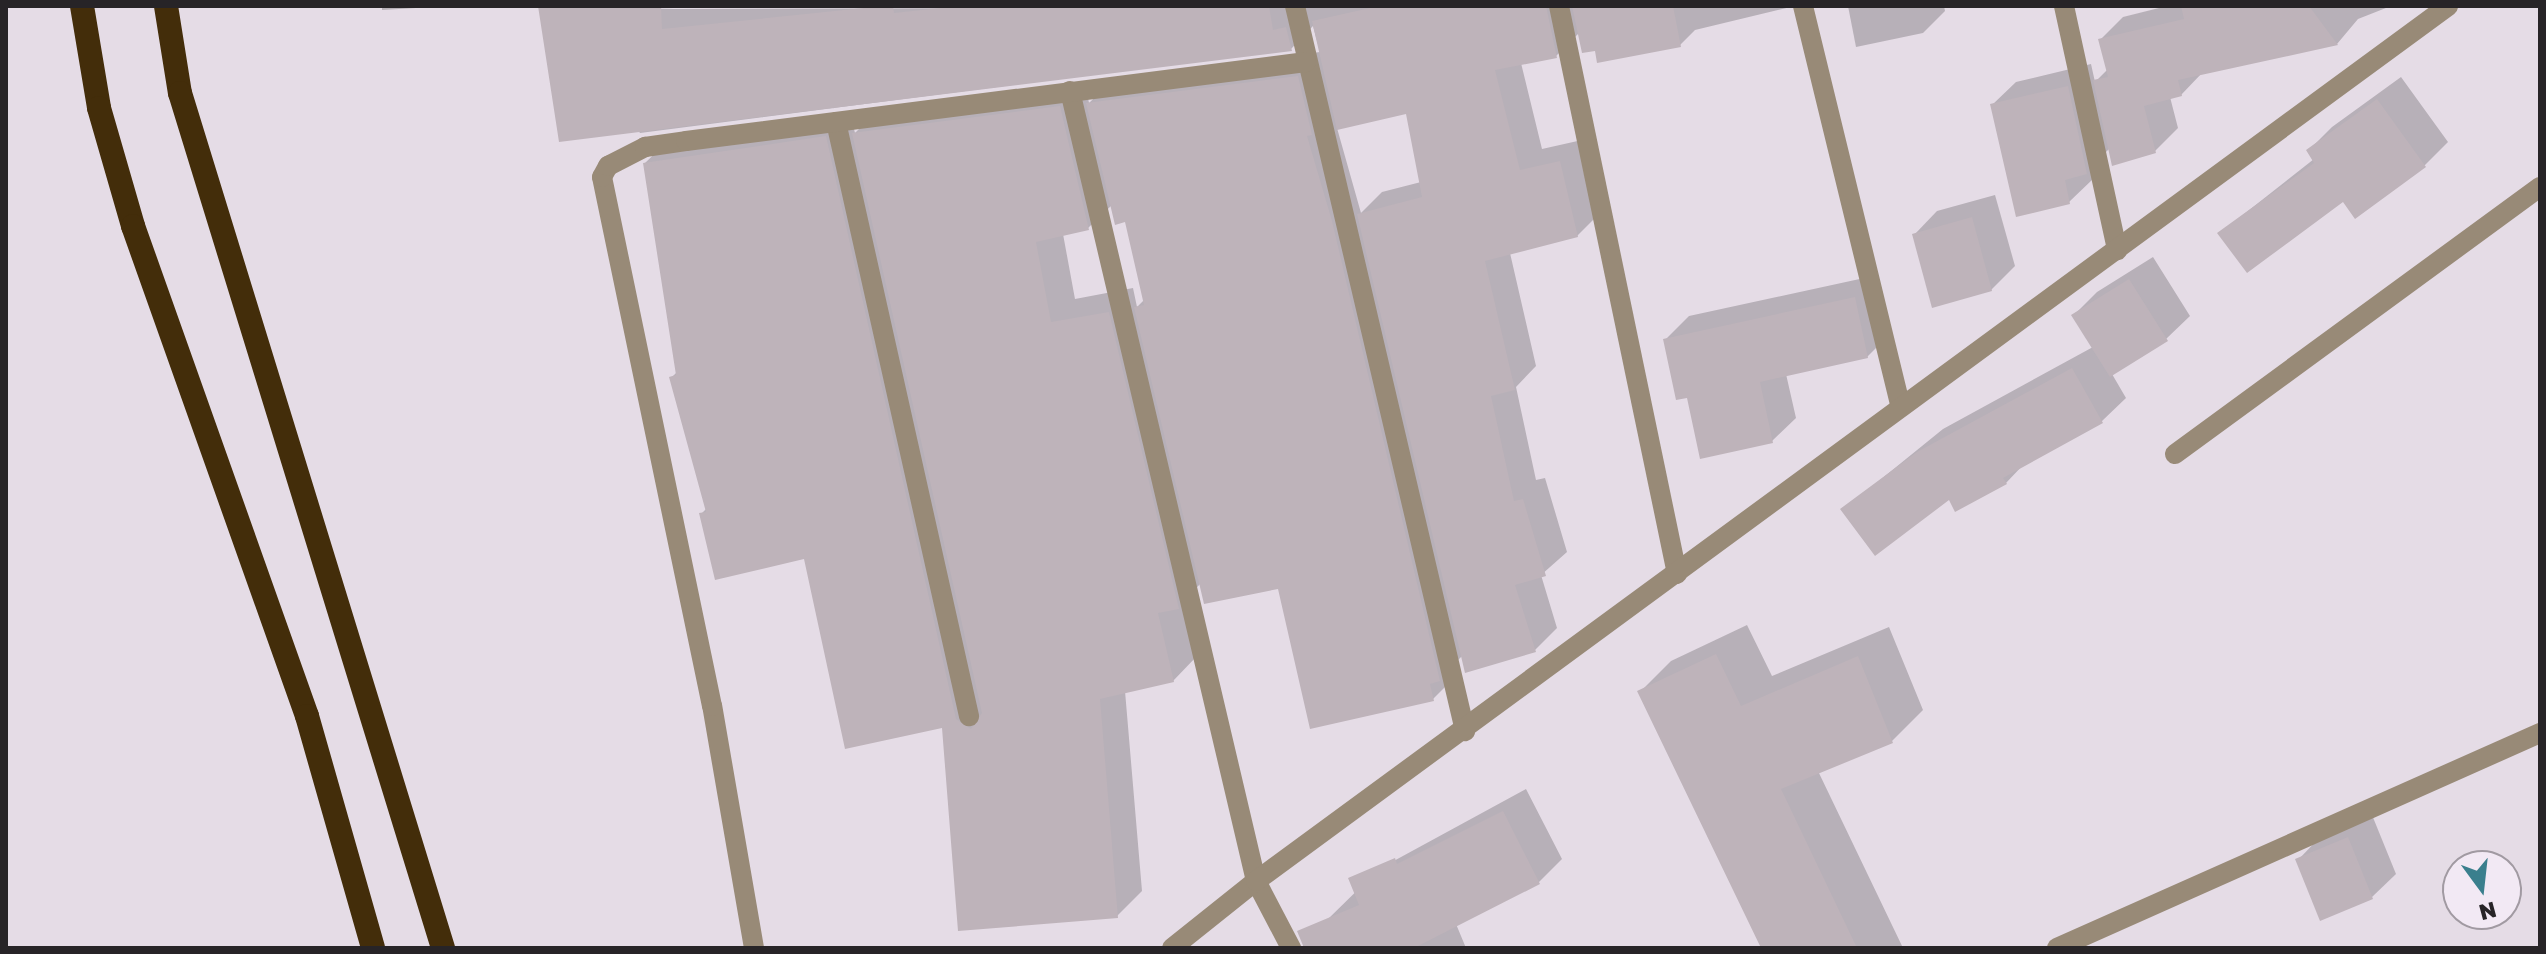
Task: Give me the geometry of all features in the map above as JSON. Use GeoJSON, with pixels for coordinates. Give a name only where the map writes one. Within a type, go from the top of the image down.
{"type":"FeatureCollection","features":[{"type":"Feature","properties":{"kind":"highway"},"geometry":{"type":"LineString","coordinates":[[82,6],[99,108],[133,226],[307,716],[373,948]]}},
{"type":"Feature","properties":{"kind":"highway"},"geometry":{"type":"LineString","coordinates":[[166,6],[180,93],[443,948]]}},
{"type":"Feature","properties":{"kind":"street"},"geometry":{"type":"LineString","coordinates":[[1295,6],[1465,731]]}},
{"type":"Feature","properties":{"kind":"street"},"geometry":{"type":"LineString","coordinates":[[1559,6],[1677,574]]}},
{"type":"Feature","properties":{"kind":"street"},"geometry":{"type":"LineString","coordinates":[[1803,6],[1900,405]]}},
{"type":"Feature","properties":{"kind":"street"},"geometry":{"type":"LineString","coordinates":[[2064,6],[2117,250]]}},
{"type":"Feature","properties":{"kind":"street"},"geometry":{"type":"LineString","coordinates":[[1172,948],[1256,881],[1465,731],[1900,405],[2117,250],[2448,6]]}},
{"type":"Feature","properties":{"kind":"street"},"geometry":{"type":"LineString","coordinates":[[754,948],[712,706],[602,177],[616,159],[645,147],[1306,62]]}},
{"type":"Feature","properties":{"kind":"street"},"geometry":{"type":"LineString","coordinates":[[1070,91],[1256,881],[1291,948]]}},
{"type":"Feature","properties":{"kind":"street"},"geometry":{"type":"LineString","coordinates":[[836,122],[969,716]]}},
{"type":"Feature","properties":{"kind":"street"},"geometry":{"type":"LineString","coordinates":[[2175,454],[2540,187]]}},
{"type":"Feature","properties":{"kind":"street"},"geometry":{"type":"LineString","coordinates":[[2057,948],[2540,733]]}},
{"type":"Feature","properties":{"kind":"building"},"geometry":{"type":"Polygon","coordinates":[[[538,6],[661,6],[662,29],[883,6],[893,6],[894,13],[959,6],[1269,6],[1273,30],[1286,27],[1292,51],[559,142],[538,6]]]}},
{"type":"Feature","properties":{"kind":"building"},"geometry":{"type":"Polygon","coordinates":[[[1379,6],[1546,6],[1557,58],[1495,70],[1520,170],[1560,161],[1578,237],[1485,261],[1515,390],[1491,396],[1514,501],[1523,499],[1546,576],[1515,585],[1536,652],[1465,673],[1357,214],[1422,197],[1406,114],[1337,130],[1312,21],[1379,6]]]}},
{"type":"Feature","properties":{"kind":"building"},"geometry":{"type":"Polygon","coordinates":[[[1572,6],[1673,6],[1681,47],[1597,63],[1595,51],[1582,53],[1572,6]]]}},
{"type":"Feature","properties":{"kind":"building"},"geometry":{"type":"Polygon","coordinates":[[[2181,6],[2309,6],[2338,45],[2178,80],[2182,96],[2144,106],[2156,153],[2112,166],[2093,80],[2108,77],[2098,39],[2184,19],[2181,6]]]}},
{"type":"Feature","properties":{"kind":"building"},"geometry":{"type":"Polygon","coordinates":[[[1298,76],[1312,135],[1307,136],[1332,221],[1440,681],[1430,684],[1434,701],[1310,729],[1278,589],[1204,604],[1134,307],[1144,305],[1125,222],[1115,225],[1086,103],[1298,76]]]}},
{"type":"Feature","properties":{"kind":"building"},"geometry":{"type":"Polygon","coordinates":[[[2068,86],[2087,174],[2065,180],[2070,204],[2016,217],[1990,104],[2068,86]]]}},
{"type":"Feature","properties":{"kind":"building"},"geometry":{"type":"Polygon","coordinates":[[[2377,99],[2426,167],[2355,219],[2343,202],[2247,273],[2217,233],[2314,163],[2306,150],[2377,99]]]}},
{"type":"Feature","properties":{"kind":"building"},"geometry":{"type":"Polygon","coordinates":[[[1060,106],[1089,230],[1036,242],[1051,322],[1109,312],[1179,609],[1158,613],[1174,682],[1100,699],[1118,918],[958,931],[942,728],[845,749],[804,559],[715,580],[699,513],[706,512],[669,377],[676,375],[643,163],[826,136],[956,719],[971,729],[982,713],[852,133],[1060,106]]]}},
{"type":"Feature","properties":{"kind":"building"},"geometry":{"type":"Polygon","coordinates":[[[1972,217],[1992,291],[1932,308],[1912,234],[1972,217]]]}},
{"type":"Feature","properties":{"kind":"building"},"geometry":{"type":"Polygon","coordinates":[[[2129,279],[2168,341],[2110,377],[2071,315],[2129,279]]]}},
{"type":"Feature","properties":{"kind":"building"},"geometry":{"type":"Polygon","coordinates":[[[1855,297],[1868,358],[1760,382],[1773,443],[1700,459],[1687,398],[1676,400],[1663,339],[1855,297]]]}},
{"type":"Feature","properties":{"kind":"building"},"geometry":{"type":"Polygon","coordinates":[[[2072,368],[2103,423],[2003,478],[2007,484],[1955,512],[1949,500],[1875,556],[1840,509],[1917,452],[2072,368]]]}},
{"type":"Feature","properties":{"kind":"building"},"geometry":{"type":"Polygon","coordinates":[[[1716,654],[1741,706],[1858,656],[1893,743],[1781,789],[1857,948],[1761,948],[1637,691],[1716,654]]]}},
{"type":"Feature","properties":{"kind":"building"},"geometry":{"type":"Polygon","coordinates":[[[1503,811],[1540,884],[1414,948],[1304,948],[1297,931],[1359,905],[1348,878],[1395,858],[1397,864],[1503,811]]]}},
{"type":"Feature","properties":{"kind":"building"},"geometry":{"type":"Polygon","coordinates":[[[2348,837],[2373,899],[2320,921],[2295,859],[2348,837]]]}}]}
